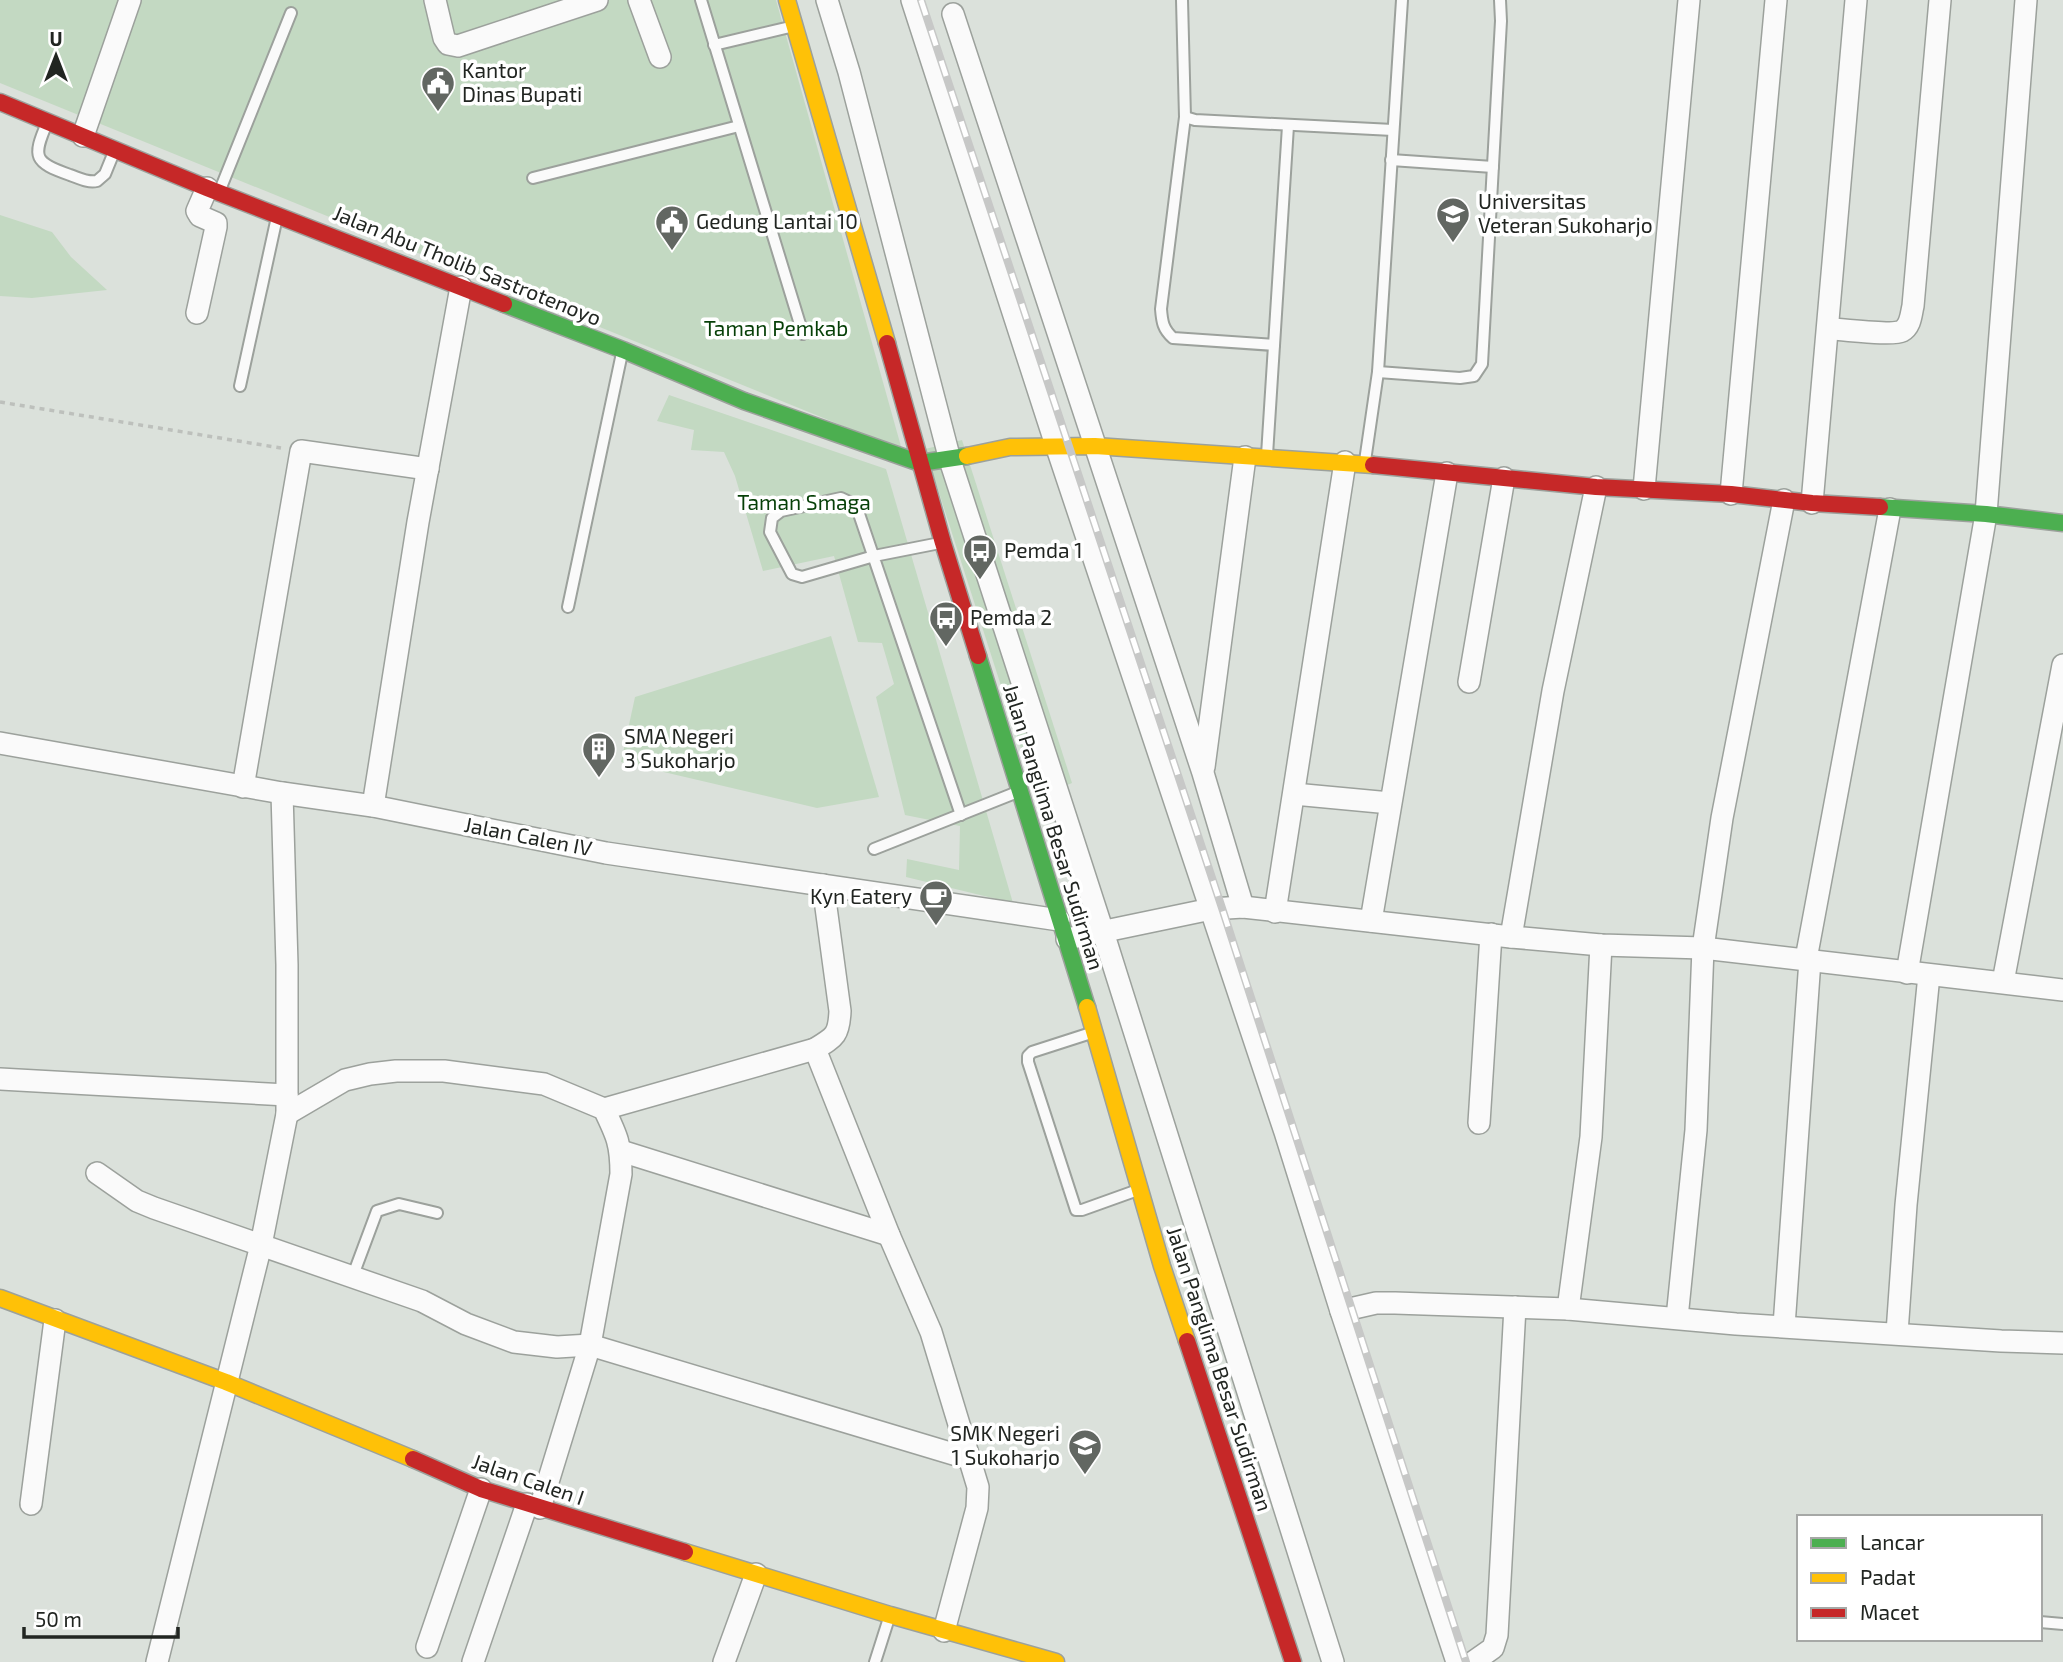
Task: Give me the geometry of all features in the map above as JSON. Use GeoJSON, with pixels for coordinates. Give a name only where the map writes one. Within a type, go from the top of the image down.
{"type":"FeatureCollection","features":[{"type":"Feature","properties":{"kind":"street"},"geometry":{"type":"LineString","coordinates":[[83,136],[130,0]]}},
{"type":"Feature","properties":{"kind":"street"},"geometry":{"type":"LineString","coordinates":[[435,0],[444,38],[448,44],[458,46],[597,0]]}},
{"type":"Feature","properties":{"kind":"street"},"geometry":{"type":"LineString","coordinates":[[639,0],[660,57]]}},
{"type":"Feature","properties":{"kind":"street","name":"Jalan Panglima Besar Sudirman"},"geometry":{"type":"LineString","coordinates":[[787,0],[943,543],[1094,1032],[1162,1266],[1293,1662]]}},
{"type":"Feature","properties":{"kind":"street"},"geometry":{"type":"LineString","coordinates":[[827,0],[849,72],[950,460],[1103,932],[1332,1662]]}},
{"type":"Feature","properties":{"kind":"street"},"geometry":{"type":"LineString","coordinates":[[912,0],[1457,1662]]}},
{"type":"Feature","properties":{"kind":"street"},"geometry":{"type":"LineString","coordinates":[[1644,489],[1689,0]]}},
{"type":"Feature","properties":{"kind":"street"},"geometry":{"type":"LineString","coordinates":[[1731,494],[1776,0]]}},
{"type":"Feature","properties":{"kind":"street"},"geometry":{"type":"LineString","coordinates":[[1812,503],[1856,0]]}},
{"type":"Feature","properties":{"kind":"street"},"geometry":{"type":"LineString","coordinates":[[1829,329],[1891,332],[1902,331],[1909,323],[1913,306],[1940,0]]}},
{"type":"Feature","properties":{"kind":"street"},"geometry":{"type":"LineString","coordinates":[[1907,973],[1986,514],[2026,0]]}},
{"type":"Feature","properties":{"kind":"street"},"geometry":{"type":"LineString","coordinates":[[953,14],[1203,773],[1243,907]]}},
{"type":"Feature","properties":{"kind":"street","name":"Jalan Abu Tholib Sastrotenoyo"},"geometry":{"type":"LineString","coordinates":[[0,102],[213,190],[623,350],[744,401],[920,463]]}},
{"type":"Feature","properties":{"kind":"street"},"geometry":{"type":"LineString","coordinates":[[197,313],[216,223],[200,216],[197,211],[213,190]]}},
{"type":"Feature","properties":{"kind":"street"},"geometry":{"type":"LineString","coordinates":[[373,806],[428,469],[461,287]]}},
{"type":"Feature","properties":{"kind":"street"},"geometry":{"type":"LineString","coordinates":[[920,463],[950,460],[1010,447],[1094,446],[1355,463],[1596,487],[1731,494],[1812,503],[1986,514],[2063,523]]}},
{"type":"Feature","properties":{"kind":"street"},"geometry":{"type":"LineString","coordinates":[[243,787],[301,451],[428,469]]}},
{"type":"Feature","properties":{"kind":"street"},"geometry":{"type":"LineString","coordinates":[[1203,773],[1245,457]]}},
{"type":"Feature","properties":{"kind":"street"},"geometry":{"type":"LineString","coordinates":[[1276,912],[1294,794],[1355,463]]}},
{"type":"Feature","properties":{"kind":"street"},"geometry":{"type":"LineString","coordinates":[[1371,921],[1447,473]]}},
{"type":"Feature","properties":{"kind":"street"},"geometry":{"type":"LineString","coordinates":[[1469,682],[1504,478]]}},
{"type":"Feature","properties":{"kind":"street"},"geometry":{"type":"LineString","coordinates":[[1479,1123],[1501,936],[1596,487]]}},
{"type":"Feature","properties":{"kind":"street"},"geometry":{"type":"LineString","coordinates":[[1677,1318],[1696,1130],[1703,948],[1723,818],[1784,500]]}},
{"type":"Feature","properties":{"kind":"street"},"geometry":{"type":"LineString","coordinates":[[1784,1326],[1808,960],[1890,509]]}},
{"type":"Feature","properties":{"kind":"street"},"geometry":{"type":"LineString","coordinates":[[2003,982],[2063,665]]}},
{"type":"Feature","properties":{"kind":"street","name":"Jalan Calen IV"},"geometry":{"type":"LineString","coordinates":[[0,743],[243,787],[373,806],[606,853],[823,885],[1063,930],[1103,932],[1211,909],[1243,907],[1601,945],[1703,948],[2063,989]]}},
{"type":"Feature","properties":{"kind":"street"},"geometry":{"type":"LineString","coordinates":[[158,1662],[261,1245],[287,1105],[287,965],[282,793]]}},
{"type":"Feature","properties":{"kind":"street"},"geometry":{"type":"LineString","coordinates":[[1294,794],[1390,803]]}},
{"type":"Feature","properties":{"kind":"street"},"geometry":{"type":"LineString","coordinates":[[0,1079],[287,1105],[345,1080],[370,1074],[444,1071],[544,1084],[604,1109],[815,1049],[835,1037],[840,1011],[823,885]]}},
{"type":"Feature","properties":{"kind":"street"},"geometry":{"type":"LineString","coordinates":[[1568,1309],[1591,1137],[1601,945]]}},
{"type":"Feature","properties":{"kind":"street"},"geometry":{"type":"LineString","coordinates":[[1897,1333],[1908,1178],[1929,975]]}},
{"type":"Feature","properties":{"kind":"street"},"geometry":{"type":"LineString","coordinates":[[815,1049],[931,1332],[978,1487],[977,1508],[944,1631]]}},
{"type":"Feature","properties":{"kind":"street"},"geometry":{"type":"LineString","coordinates":[[472,1662],[533,1506],[590,1345],[621,1174],[618,1139],[604,1109]]}},
{"type":"Feature","properties":{"kind":"street"},"geometry":{"type":"LineString","coordinates":[[621,1152],[889,1235]]}},
{"type":"Feature","properties":{"kind":"street"},"geometry":{"type":"LineString","coordinates":[[97,1173],[137,1201],[422,1301],[466,1324],[514,1342],[557,1347],[590,1345],[970,1459]]}},
{"type":"Feature","properties":{"kind":"street","name":"Jalan Calen I"},"geometry":{"type":"LineString","coordinates":[[0,1298],[226,1382],[481,1489],[890,1615],[1056,1662]]}},
{"type":"Feature","properties":{"kind":"street"},"geometry":{"type":"LineString","coordinates":[[1341,1311],[1376,1303],[1568,1309],[2001,1341],[2063,1343]]}},
{"type":"Feature","properties":{"kind":"street"},"geometry":{"type":"LineString","coordinates":[[1473,1662],[1495,1655],[1514,1307]]}},
{"type":"Feature","properties":{"kind":"street"},"geometry":{"type":"LineString","coordinates":[[31,1504],[55,1320]]}},
{"type":"Feature","properties":{"kind":"street"},"geometry":{"type":"LineString","coordinates":[[427,1647],[481,1489]]}},
{"type":"Feature","properties":{"kind":"street"},"geometry":{"type":"LineString","coordinates":[[724,1662],[756,1574]]}},
{"type":"Feature","properties":{"kind":"lane"},"geometry":{"type":"LineString","coordinates":[[701,0],[803,334]]}},
{"type":"Feature","properties":{"kind":"lane"},"geometry":{"type":"LineString","coordinates":[[1182,0],[1185,117],[1161,309],[1165,331],[1173,338],[1192,341],[1274,345]]}},
{"type":"Feature","properties":{"kind":"lane"},"geometry":{"type":"LineString","coordinates":[[1355,463],[1378,372],[1402,0]]}},
{"type":"Feature","properties":{"kind":"lane"},"geometry":{"type":"LineString","coordinates":[[1378,372],[1460,378],[1474,376],[1482,364],[1500,0]]}},
{"type":"Feature","properties":{"kind":"lane"},"geometry":{"type":"LineString","coordinates":[[213,190],[291,13]]}},
{"type":"Feature","properties":{"kind":"lane"},"geometry":{"type":"LineString","coordinates":[[715,45],[795,26]]}},
{"type":"Feature","properties":{"kind":"lane"},"geometry":{"type":"LineString","coordinates":[[1185,117],[1195,120],[1288,126],[1393,130]]}},
{"type":"Feature","properties":{"kind":"lane"},"geometry":{"type":"LineString","coordinates":[[48,121],[37,152],[41,163],[47,167],[86,181],[97,181],[105,174],[115,149]]}},
{"type":"Feature","properties":{"kind":"lane"},"geometry":{"type":"LineString","coordinates":[[533,178],[739,126]]}},
{"type":"Feature","properties":{"kind":"lane"},"geometry":{"type":"LineString","coordinates":[[1267,457],[1288,126]]}},
{"type":"Feature","properties":{"kind":"lane"},"geometry":{"type":"LineString","coordinates":[[1391,160],[1493,167]]}},
{"type":"Feature","properties":{"kind":"lane"},"geometry":{"type":"LineString","coordinates":[[240,386],[278,214]]}},
{"type":"Feature","properties":{"kind":"lane"},"geometry":{"type":"LineString","coordinates":[[568,607],[623,350]]}},
{"type":"Feature","properties":{"kind":"lane"},"geometry":{"type":"LineString","coordinates":[[943,543],[874,556],[802,577],[792,574],[771,532],[772,518],[781,511],[841,498],[856,505],[874,556],[961,815]]}},
{"type":"Feature","properties":{"kind":"lane"},"geometry":{"type":"LineString","coordinates":[[874,849],[1019,791]]}},
{"type":"Feature","properties":{"kind":"lane"},"geometry":{"type":"LineString","coordinates":[[1094,1032],[1032,1052],[1028,1056],[1028,1062],[1076,1210],[1139,1189]]}},
{"type":"Feature","properties":{"kind":"lane"},"geometry":{"type":"LineString","coordinates":[[352,1278],[377,1211],[399,1204],[437,1213]]}},
{"type":"Feature","properties":{"kind":"lane"},"geometry":{"type":"LineString","coordinates":[[875,1662],[890,1615]]}},
{"type":"Feature","properties":{"kind":"lane"},"geometry":{"type":"LineString","coordinates":[[2042,1622],[2063,1624]]}},
{"type":"Feature","properties":{"kind":"path"},"geometry":{"type":"LineString","coordinates":[[0,402],[301,451]]}},
{"type":"Feature","properties":{"kind":"green space","name":"Taman Pemkab"},"geometry":{"type":"Polygon","coordinates":[[[0,0],[776,0],[902,450],[0,83],[0,0]]]}},
{"type":"Feature","properties":{"kind":"green space"},"geometry":{"type":"Polygon","coordinates":[[[0,215],[52,232],[71,257],[107,290],[32,298],[0,296],[0,215]]]}},
{"type":"Feature","properties":{"kind":"green space","name":"Taman Smaga"},"geometry":{"type":"Polygon","coordinates":[[[669,395],[886,469],[1013,903],[906,877],[907,859],[959,870],[960,826],[905,815],[876,697],[894,684],[882,643],[858,642],[834,556],[763,571],[735,476],[724,452],[691,450],[694,430],[657,421],[669,395]]]}},
{"type":"Feature","properties":{"kind":"green space"},"geometry":{"type":"Polygon","coordinates":[[[962,440],[1072,783],[1037,798],[925,449],[962,440]]]}},
{"type":"Feature","properties":{"kind":"green space"},"geometry":{"type":"Polygon","coordinates":[[[831,636],[879,797],[817,808],[621,762],[635,697],[831,636]]]}},
{"type":"Feature","properties":{"kind":"railway"},"geometry":{"type":"LineString","coordinates":[[921,0],[1222,908],[1466,1662]]}},
{"type":"Feature","properties":{"kind":"traffic: fast"},"geometry":{"type":"LineString","coordinates":[[504,304],[744,401],[920,463],[967,456]]}},
{"type":"Feature","properties":{"kind":"traffic: fast"},"geometry":{"type":"LineString","coordinates":[[1880,507],[1986,514],[2063,523]]}},
{"type":"Feature","properties":{"kind":"traffic: fast"},"geometry":{"type":"LineString","coordinates":[[978,656],[1087,1007]]}},
{"type":"Feature","properties":{"kind":"traffic: slow"},"geometry":{"type":"LineString","coordinates":[[787,0],[887,343]]}},
{"type":"Feature","properties":{"kind":"traffic: slow"},"geometry":{"type":"LineString","coordinates":[[967,456],[1010,447],[1095,446],[1373,465]]}},
{"type":"Feature","properties":{"kind":"traffic: slow"},"geometry":{"type":"LineString","coordinates":[[1087,1007],[1162,1266],[1187,1341]]}},
{"type":"Feature","properties":{"kind":"traffic: slow"},"geometry":{"type":"LineString","coordinates":[[0,1298],[226,1382],[413,1459]]}},
{"type":"Feature","properties":{"kind":"traffic: slow"},"geometry":{"type":"LineString","coordinates":[[685,1552],[890,1615],[1056,1662]]}},
{"type":"Feature","properties":{"kind":"traffic: jam"},"geometry":{"type":"LineString","coordinates":[[0,102],[207,188],[504,304]]}},
{"type":"Feature","properties":{"kind":"traffic: jam"},"geometry":{"type":"LineString","coordinates":[[887,343],[978,656]]}},
{"type":"Feature","properties":{"kind":"traffic: jam"},"geometry":{"type":"LineString","coordinates":[[1373,465],[1596,487],[1731,494],[1880,507]]}},
{"type":"Feature","properties":{"kind":"traffic: jam"},"geometry":{"type":"LineString","coordinates":[[1187,1341],[1293,1662]]}},
{"type":"Feature","properties":{"kind":"traffic: jam"},"geometry":{"type":"LineString","coordinates":[[413,1459],[481,1489],[685,1552]]}},
{"type":"Feature","properties":{"kind":"place","name":"Kantor Dinas Bupati"},"geometry":{"type":"Point","coordinates":[438,113]}},
{"type":"Feature","properties":{"kind":"place","name":"Universitas Veteran Sukoharjo"},"geometry":{"type":"Point","coordinates":[1453,244]}},
{"type":"Feature","properties":{"kind":"place","name":"Gedung Lantai 10"},"geometry":{"type":"Point","coordinates":[672,252]}},
{"type":"Feature","properties":{"kind":"place","name":"Pemda 1"},"geometry":{"type":"Point","coordinates":[980,581]}},
{"type":"Feature","properties":{"kind":"place","name":"Pemda 2"},"geometry":{"type":"Point","coordinates":[946,648]}},
{"type":"Feature","properties":{"kind":"place","name":"SMA Negeri 3 Sukoharjo"},"geometry":{"type":"Point","coordinates":[599,779]}},
{"type":"Feature","properties":{"kind":"place","name":"Kyn Eatery"},"geometry":{"type":"Point","coordinates":[936,927]}},
{"type":"Feature","properties":{"kind":"place","name":"SMK Negeri 1 Sukoharjo"},"geometry":{"type":"Point","coordinates":[1085,1476]}}]}
